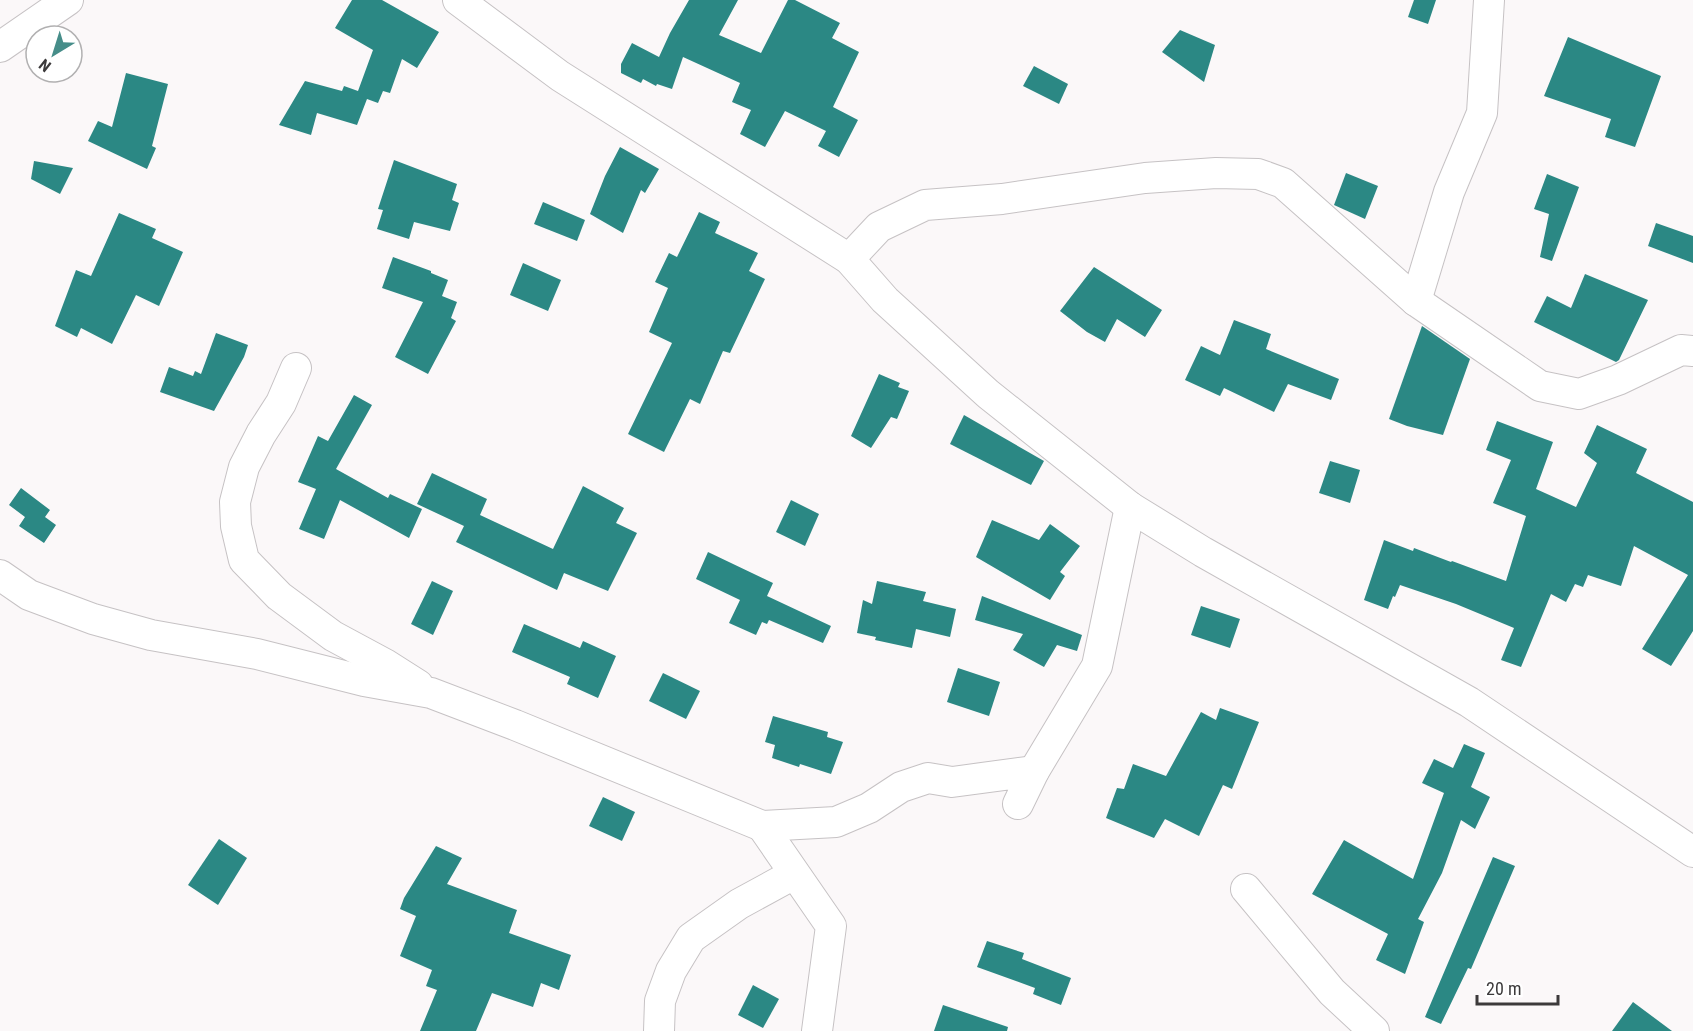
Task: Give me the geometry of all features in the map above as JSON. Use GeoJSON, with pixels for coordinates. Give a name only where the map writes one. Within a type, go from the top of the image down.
{"type":"FeatureCollection","features":[{"type":"Feature","properties":{"kind":"street"},"geometry":{"type":"LineString","coordinates":[[0,47],[68,0]]}},
{"type":"Feature","properties":{"kind":"street"},"geometry":{"type":"LineString","coordinates":[[458,0],[560,76],[849,259],[885,300],[988,394],[1130,507],[1212,558],[1469,702],[1693,852]]}},
{"type":"Feature","properties":{"kind":"street"},"geometry":{"type":"LineString","coordinates":[[1416,301],[1449,192],[1482,113],[1489,0]]}},
{"type":"Feature","properties":{"kind":"street"},"geometry":{"type":"LineString","coordinates":[[849,259],[879,227],[925,205],[1002,199],[1145,178],[1216,173],[1258,174],[1283,183],[1416,301],[1540,386],[1579,394],[1618,380],[1681,350],[1693,351]]}},
{"type":"Feature","properties":{"kind":"street"},"geometry":{"type":"LineString","coordinates":[[296,368],[281,403],[244,467],[235,502],[236,526],[244,560],[279,596],[333,636],[385,664],[431,693]]}},
{"type":"Feature","properties":{"kind":"street"},"geometry":{"type":"LineString","coordinates":[[1018,804],[1034,771],[1097,666],[1130,507]]}},
{"type":"Feature","properties":{"kind":"street"},"geometry":{"type":"LineString","coordinates":[[0,575],[29,595],[93,619],[151,635],[257,654],[364,681],[431,693],[762,826],[836,822],[869,808],[901,787],[928,778],[952,782],[1034,771]]}},
{"type":"Feature","properties":{"kind":"street"},"geometry":{"type":"LineString","coordinates":[[762,826],[831,926],[818,1031]]}},
{"type":"Feature","properties":{"kind":"street"},"geometry":{"type":"LineString","coordinates":[[659,1031],[660,1001],[671,970],[691,938],[739,904],[794,874]]}},
{"type":"Feature","properties":{"kind":"street"},"geometry":{"type":"LineString","coordinates":[[1246,889],[1332,992],[1374,1031]]}},
{"type":"Feature","properties":{"kind":"building"},"geometry":{"type":"Polygon","coordinates":[[[352,0],[382,0],[439,32],[417,68],[402,59],[390,93],[383,91],[378,103],[367,99],[357,125],[317,113],[311,135],[279,125],[305,81],[342,91],[344,86],[358,91],[373,50],[335,28],[352,0]]]}},
{"type":"Feature","properties":{"kind":"building"},"geometry":{"type":"Polygon","coordinates":[[[689,0],[738,0],[719,35],[761,53],[788,0],[795,0],[840,23],[832,38],[859,52],[833,107],[858,120],[839,157],[818,146],[826,131],[785,111],[765,147],[740,134],[751,110],[732,102],[740,83],[683,57],[672,89],[657,84],[656,86],[643,79],[641,83],[621,73],[621,64],[632,43],[659,57],[689,0]]]}},
{"type":"Feature","properties":{"kind":"building"},"geometry":{"type":"Polygon","coordinates":[[[1414,0],[1436,0],[1428,24],[1408,17],[1414,0]]]}},
{"type":"Feature","properties":{"kind":"building"},"geometry":{"type":"Polygon","coordinates":[[[1180,30],[1215,45],[1204,82],[1162,52],[1180,30]]]}},
{"type":"Feature","properties":{"kind":"building"},"geometry":{"type":"Polygon","coordinates":[[[1568,37],[1661,76],[1635,147],[1605,137],[1611,119],[1544,96],[1568,37]]]}},
{"type":"Feature","properties":{"kind":"building"},"geometry":{"type":"Polygon","coordinates":[[[1034,66],[1068,84],[1059,104],[1023,86],[1034,66]]]}},
{"type":"Feature","properties":{"kind":"building"},"geometry":{"type":"Polygon","coordinates":[[[126,73],[168,84],[152,146],[156,148],[147,169],[88,141],[98,121],[112,127],[126,73]]]}},
{"type":"Feature","properties":{"kind":"building"},"geometry":{"type":"Polygon","coordinates":[[[620,147],[659,169],[645,193],[641,190],[623,233],[590,214],[605,176],[620,147]]]}},
{"type":"Feature","properties":{"kind":"building"},"geometry":{"type":"Polygon","coordinates":[[[394,160],[457,184],[452,200],[459,203],[450,231],[414,222],[409,239],[377,229],[383,210],[378,209],[394,160]]]}},
{"type":"Feature","properties":{"kind":"building"},"geometry":{"type":"Polygon","coordinates":[[[34,161],[73,168],[60,194],[31,179],[34,161]]]}},
{"type":"Feature","properties":{"kind":"building"},"geometry":{"type":"Polygon","coordinates":[[[1346,173],[1378,186],[1365,219],[1334,205],[1346,173]]]}},
{"type":"Feature","properties":{"kind":"building"},"geometry":{"type":"Polygon","coordinates":[[[1547,174],[1579,187],[1552,261],[1540,257],[1549,214],[1534,209],[1547,174]]]}},
{"type":"Feature","properties":{"kind":"building"},"geometry":{"type":"Polygon","coordinates":[[[543,202],[585,220],[577,241],[534,224],[543,202]]]}},
{"type":"Feature","properties":{"kind":"building"},"geometry":{"type":"Polygon","coordinates":[[[699,212],[720,222],[715,233],[758,253],[749,271],[765,279],[730,353],[723,351],[700,404],[690,399],[664,452],[628,434],[672,343],[649,332],[668,288],[655,282],[669,253],[677,257],[699,212]]]}},
{"type":"Feature","properties":{"kind":"building"},"geometry":{"type":"Polygon","coordinates":[[[119,213],[156,229],[152,238],[183,252],[159,306],[136,295],[112,344],[81,328],[77,337],[55,326],[76,270],[91,276],[119,213]]]}},
{"type":"Feature","properties":{"kind":"building"},"geometry":{"type":"Polygon","coordinates":[[[1656,223],[1693,236],[1693,263],[1648,246],[1656,223]]]}},
{"type":"Feature","properties":{"kind":"building"},"geometry":{"type":"Polygon","coordinates":[[[393,257],[448,280],[442,296],[457,302],[451,318],[456,321],[428,374],[395,357],[423,302],[382,288],[393,257]]]}},
{"type":"Feature","properties":{"kind":"building"},"geometry":{"type":"Polygon","coordinates":[[[523,263],[561,280],[548,311],[510,295],[523,263]]]}},
{"type":"Feature","properties":{"kind":"building"},"geometry":{"type":"Polygon","coordinates":[[[1094,267],[1162,310],[1145,337],[1117,319],[1105,342],[1087,332],[1060,311],[1094,267]]]}},
{"type":"Feature","properties":{"kind":"building"},"geometry":{"type":"Polygon","coordinates":[[[1585,274],[1648,300],[1616,362],[1534,322],[1547,296],[1571,308],[1585,274]]]}},
{"type":"Feature","properties":{"kind":"building"},"geometry":{"type":"Polygon","coordinates":[[[1234,320],[1271,334],[1266,349],[1339,379],[1331,400],[1288,384],[1274,412],[1224,388],[1220,396],[1185,380],[1201,346],[1220,355],[1234,320]]]}},
{"type":"Feature","properties":{"kind":"building"},"geometry":{"type":"Polygon","coordinates":[[[1422,326],[1470,359],[1443,435],[1389,419],[1422,326]]]}},
{"type":"Feature","properties":{"kind":"building"},"geometry":{"type":"Polygon","coordinates":[[[216,333],[248,345],[244,357],[214,411],[160,392],[169,367],[193,376],[195,371],[201,374],[216,333]]]}},
{"type":"Feature","properties":{"kind":"building"},"geometry":{"type":"Polygon","coordinates":[[[879,374],[900,383],[898,387],[909,391],[897,419],[891,417],[871,448],[851,436],[879,374]]]}},
{"type":"Feature","properties":{"kind":"building"},"geometry":{"type":"Polygon","coordinates":[[[354,395],[372,405],[336,469],[388,498],[390,494],[422,509],[409,538],[340,500],[324,539],[299,529],[316,489],[298,482],[318,436],[328,441],[354,395]]]}},
{"type":"Feature","properties":{"kind":"building"},"geometry":{"type":"Polygon","coordinates":[[[964,415],[1044,461],[1031,485],[950,444],[964,415]]]}},
{"type":"Feature","properties":{"kind":"building"},"geometry":{"type":"Polygon","coordinates":[[[1497,421],[1553,442],[1536,489],[1576,507],[1597,463],[1584,453],[1597,425],[1647,449],[1636,473],[1693,502],[1693,631],[1671,666],[1642,649],[1688,575],[1634,546],[1621,586],[1588,575],[1583,587],[1575,584],[1566,602],[1551,594],[1521,667],[1501,660],[1514,628],[1456,604],[1400,585],[1388,609],[1364,600],[1384,540],[1413,551],[1414,548],[1506,581],[1526,516],[1493,503],[1511,460],[1486,450],[1497,421]]]}},
{"type":"Feature","properties":{"kind":"building"},"geometry":{"type":"Polygon","coordinates":[[[1330,461],[1360,470],[1350,503],[1319,493],[1330,461]]]}},
{"type":"Feature","properties":{"kind":"building"},"geometry":{"type":"Polygon","coordinates":[[[432,473],[487,499],[480,515],[553,549],[583,486],[624,508],[616,523],[637,533],[608,591],[564,573],[557,590],[456,542],[464,526],[417,504],[432,473]]]}},
{"type":"Feature","properties":{"kind":"building"},"geometry":{"type":"Polygon","coordinates":[[[21,488],[50,510],[45,517],[56,525],[44,543],[19,526],[25,517],[9,505],[21,488]]]}},
{"type":"Feature","properties":{"kind":"building"},"geometry":{"type":"Polygon","coordinates":[[[791,500],[819,514],[805,546],[776,532],[791,500]]]}},
{"type":"Feature","properties":{"kind":"building"},"geometry":{"type":"Polygon","coordinates":[[[992,520],[1039,540],[1050,524],[1080,546],[1060,572],[1065,576],[1050,600],[976,557],[992,520]]]}},
{"type":"Feature","properties":{"kind":"building"},"geometry":{"type":"Polygon","coordinates":[[[708,552],[773,583],[767,596],[831,626],[823,643],[769,620],[767,624],[762,622],[756,635],[729,623],[740,600],[696,579],[708,552]]]}},
{"type":"Feature","properties":{"kind":"building"},"geometry":{"type":"Polygon","coordinates":[[[432,581],[453,591],[433,635],[411,624],[432,581]]]}},
{"type":"Feature","properties":{"kind":"building"},"geometry":{"type":"Polygon","coordinates":[[[877,581],[926,592],[923,601],[956,609],[950,637],[916,629],[912,648],[875,640],[876,637],[857,633],[863,600],[872,604],[877,581]]]}},
{"type":"Feature","properties":{"kind":"building"},"geometry":{"type":"Polygon","coordinates":[[[982,596],[1082,635],[1077,651],[1057,645],[1044,667],[1013,650],[1023,634],[975,620],[982,596]]]}},
{"type":"Feature","properties":{"kind":"building"},"geometry":{"type":"Polygon","coordinates":[[[1201,606],[1240,619],[1230,648],[1191,635],[1201,606]]]}},
{"type":"Feature","properties":{"kind":"building"},"geometry":{"type":"Polygon","coordinates":[[[524,624],[580,648],[583,641],[616,656],[598,698],[567,684],[570,677],[512,652],[524,624]]]}},
{"type":"Feature","properties":{"kind":"building"},"geometry":{"type":"Polygon","coordinates":[[[958,668],[1000,682],[989,716],[947,702],[958,668]]]}},
{"type":"Feature","properties":{"kind":"building"},"geometry":{"type":"Polygon","coordinates":[[[663,673],[700,691],[686,719],[649,701],[663,673]]]}},
{"type":"Feature","properties":{"kind":"building"},"geometry":{"type":"Polygon","coordinates":[[[1220,708],[1259,722],[1232,789],[1223,785],[1199,836],[1165,819],[1154,838],[1106,818],[1117,788],[1124,789],[1133,764],[1166,776],[1201,712],[1216,720],[1220,708]]]}},
{"type":"Feature","properties":{"kind":"building"},"geometry":{"type":"Polygon","coordinates":[[[773,716],[828,732],[827,737],[843,742],[831,774],[772,758],[775,745],[765,742],[773,716]]]}},
{"type":"Feature","properties":{"kind":"building"},"geometry":{"type":"Polygon","coordinates":[[[1464,744],[1485,753],[1471,787],[1490,797],[1475,829],[1461,820],[1442,873],[1418,919],[1424,922],[1405,974],[1376,960],[1388,934],[1312,894],[1344,840],[1413,879],[1444,793],[1422,783],[1434,759],[1453,768],[1464,744]]]}},
{"type":"Feature","properties":{"kind":"building"},"geometry":{"type":"Polygon","coordinates":[[[603,797],[635,812],[622,841],[589,826],[603,797]]]}},
{"type":"Feature","properties":{"kind":"building"},"geometry":{"type":"Polygon","coordinates":[[[219,839],[247,858],[218,905],[188,885],[219,839]]]}},
{"type":"Feature","properties":{"kind":"building"},"geometry":{"type":"Polygon","coordinates":[[[436,846],[462,858],[447,884],[517,910],[509,933],[571,955],[559,990],[541,983],[533,1007],[492,993],[476,1031],[420,1031],[437,990],[426,986],[432,970],[400,956],[416,916],[400,909],[404,898],[436,846]]]}},
{"type":"Feature","properties":{"kind":"building"},"geometry":{"type":"Polygon","coordinates":[[[1493,857],[1515,866],[1471,969],[1468,968],[1441,1024],[1425,1017],[1493,857]]]}},
{"type":"Feature","properties":{"kind":"building"},"geometry":{"type":"Polygon","coordinates":[[[987,941],[1024,953],[1022,959],[1071,978],[1061,1005],[1033,994],[1035,988],[977,967],[987,941]]]}},
{"type":"Feature","properties":{"kind":"building"},"geometry":{"type":"Polygon","coordinates":[[[753,985],[779,999],[763,1028],[738,1015],[753,985]]]}},
{"type":"Feature","properties":{"kind":"building"},"geometry":{"type":"Polygon","coordinates":[[[1633,1002],[1672,1031],[1612,1031],[1633,1002]]]}},
{"type":"Feature","properties":{"kind":"building"},"geometry":{"type":"Polygon","coordinates":[[[943,1005],[1008,1027],[1007,1031],[934,1031],[943,1005]]]}}]}
